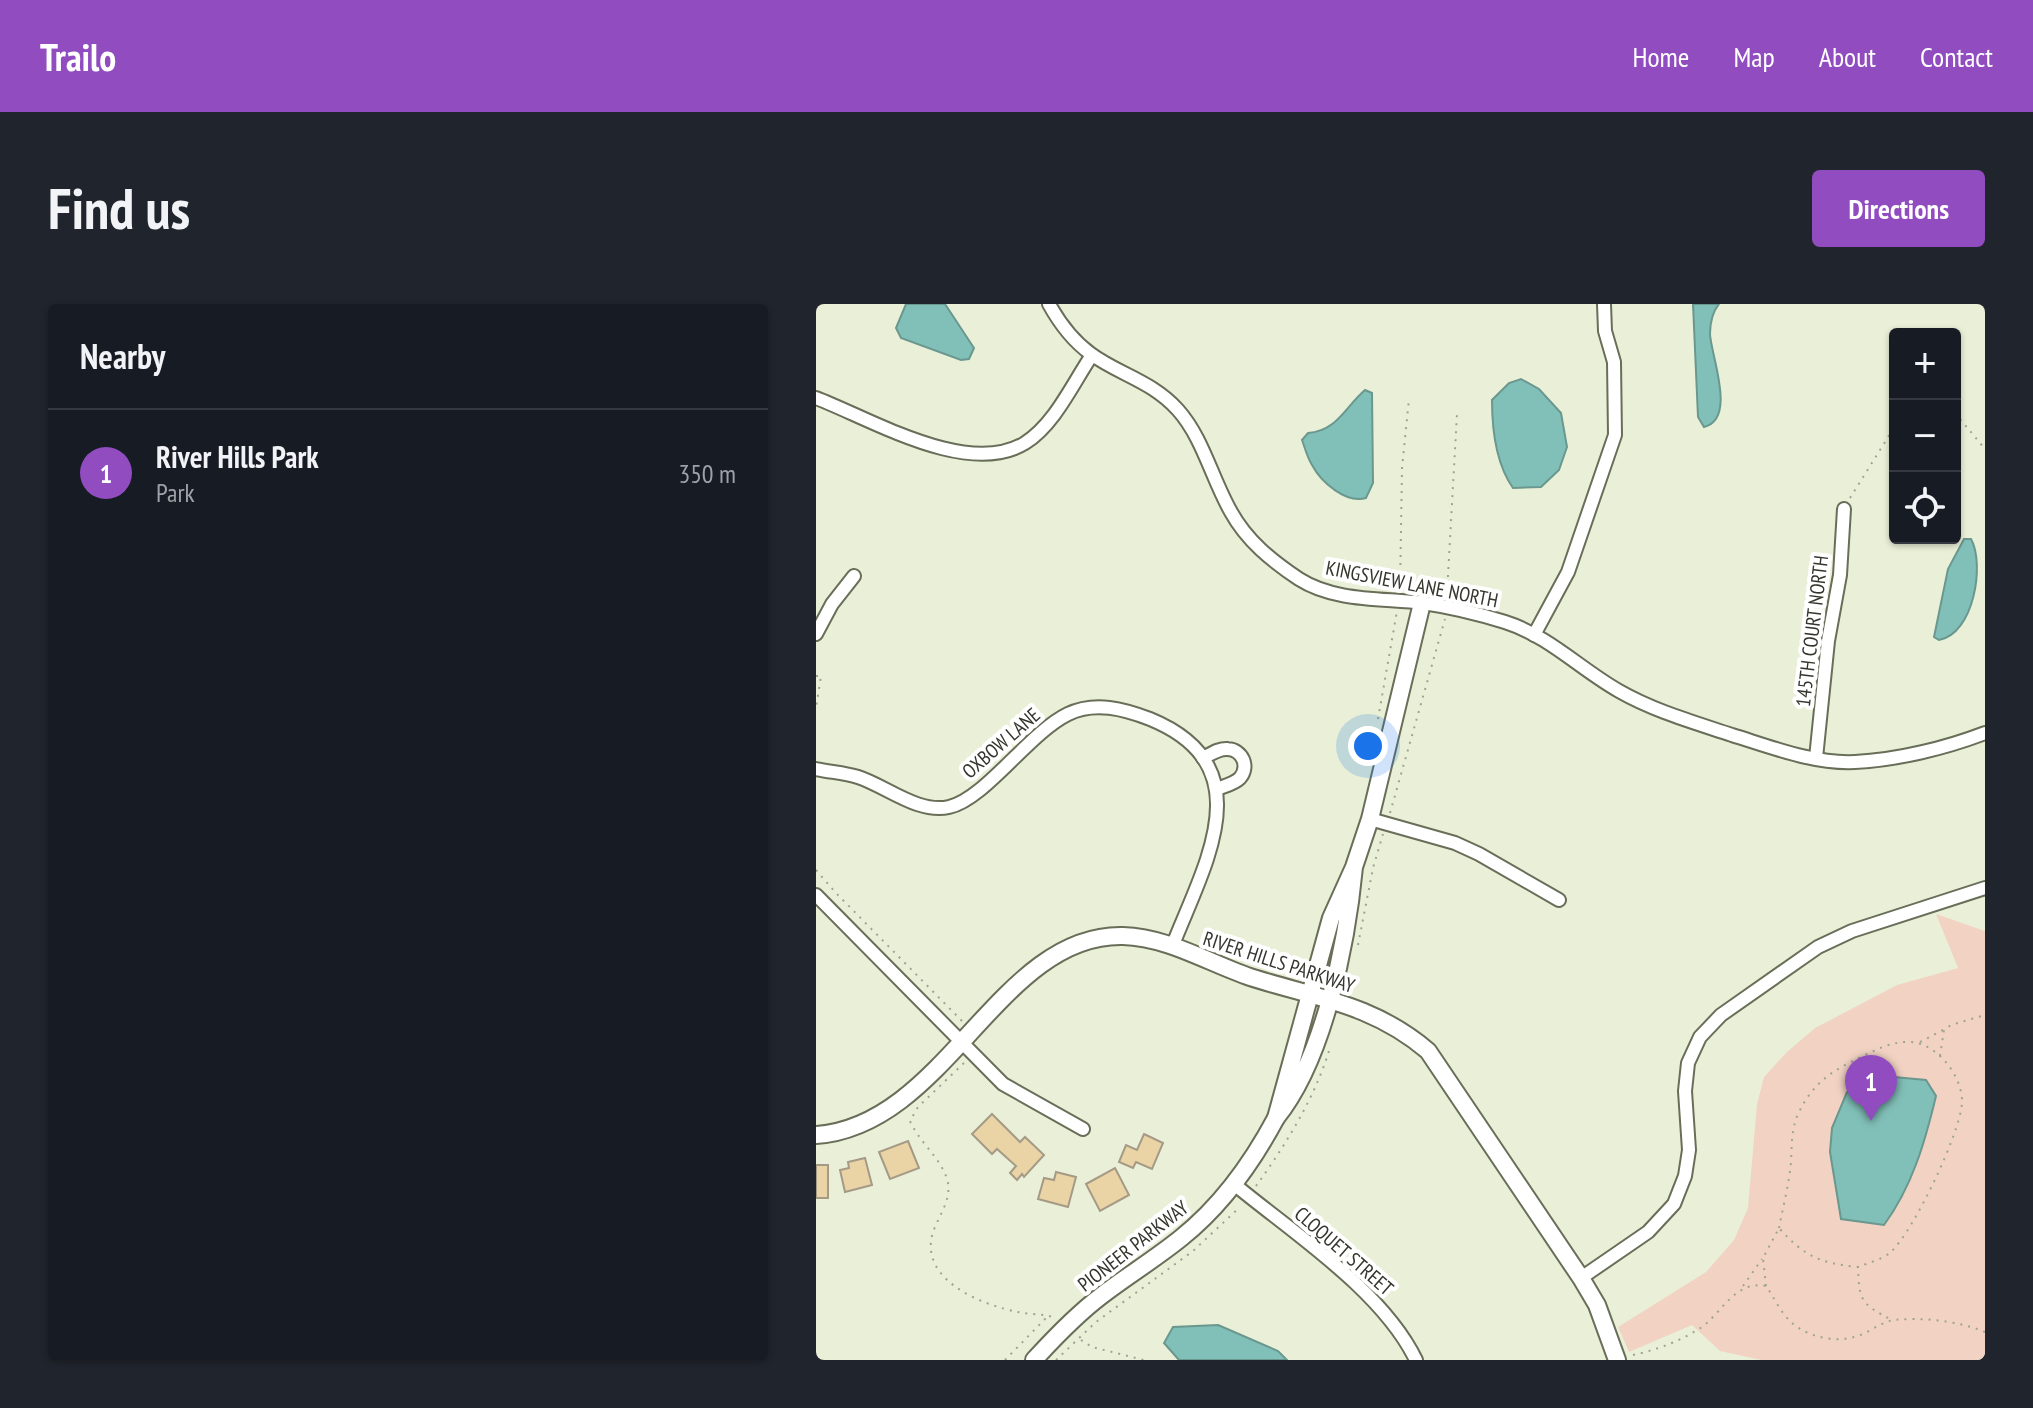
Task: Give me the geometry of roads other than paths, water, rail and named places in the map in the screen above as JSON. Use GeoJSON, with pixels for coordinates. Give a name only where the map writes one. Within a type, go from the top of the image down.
{"type":"FeatureCollection","features":[{"type":"Feature","properties":{"kind":"street","name":"KINGSVIEW LANE NORTH"},"geometry":{"type":"LineString","coordinates":[[1049,304],[1063,328],[1092,355],[1141,380],[1178,410],[1206,456],[1231,513],[1257,548],[1302,581],[1343,595],[1422,603],[1509,623],[1558,648],[1636,701],[1777,749],[1816,758],[1855,762],[1926,752],[1985,733]]}},
{"type":"Feature","properties":{"kind":"street"},"geometry":{"type":"LineString","coordinates":[[1534,635],[1568,572],[1615,435],[1614,362],[1605,331],[1604,304]]}},
{"type":"Feature","properties":{"kind":"street"},"geometry":{"type":"LineString","coordinates":[[816,398],[931,445],[963,453],[999,452],[1025,443],[1048,420],[1092,355]]}},
{"type":"Feature","properties":{"kind":"street","name":"145TH COURT NORTH"},"geometry":{"type":"LineString","coordinates":[[1816,758],[1828,641],[1840,575],[1844,509]]}},
{"type":"Feature","properties":{"kind":"street"},"geometry":{"type":"LineString","coordinates":[[816,634],[832,604],[854,576]]}},
{"type":"Feature","properties":{"kind":"street","name":"PIONEER PARKWAY"},"geometry":{"type":"LineString","coordinates":[[1276,1118],[1331,918],[1354,867],[1370,819],[1422,603]]}},
{"type":"Feature","properties":{"kind":"street","name":"OXBOW LANE"},"geometry":{"type":"LineString","coordinates":[[816,769],[855,776],[924,806],[948,807],[971,796],[1058,719],[1071,713],[1097,707],[1131,712],[1164,725],[1190,742],[1203,758],[1212,773],[1219,806],[1212,844],[1172,947]]}},
{"type":"Feature","properties":{"kind":"street"},"geometry":{"type":"LineString","coordinates":[[1203,758],[1230,749],[1243,759],[1245,768],[1242,776],[1217,789]]}},
{"type":"Feature","properties":{"kind":"street"},"geometry":{"type":"LineString","coordinates":[[1370,819],[1455,843],[1559,900]]}},
{"type":"Feature","properties":{"kind":"street","name":"PIONEER PARKWAY"},"geometry":{"type":"LineString","coordinates":[[1034,1360],[1065,1326],[1101,1295],[1183,1237],[1234,1184],[1293,1097],[1303,1079],[1328,1000],[1348,922],[1354,867]]}},
{"type":"Feature","properties":{"kind":"street"},"geometry":{"type":"LineString","coordinates":[[1581,1278],[1648,1232],[1674,1204],[1685,1176],[1689,1150],[1685,1091],[1688,1063],[1700,1037],[1721,1015],[1818,947],[1852,931],[1985,888]]}},
{"type":"Feature","properties":{"kind":"street"},"geometry":{"type":"LineString","coordinates":[[816,895],[1011,1091],[1083,1129]]}},
{"type":"Feature","properties":{"kind":"street","name":"RIVER HILLS PARKWAY"},"geometry":{"type":"LineString","coordinates":[[816,1135],[842,1132],[879,1116],[911,1092],[1021,983],[1064,949],[1084,941],[1140,937],[1243,974],[1364,1011],[1385,1020],[1428,1051],[1581,1278],[1624,1358]]}},
{"type":"Feature","properties":{"kind":"street","name":"CLOQUET STREET"},"geometry":{"type":"LineString","coordinates":[[1234,1184],[1367,1294],[1396,1327],[1416,1360]]}},
{"type":"Feature","properties":{"kind":"water"},"geometry":{"type":"Polygon","coordinates":[[[906,304],[945,304],[974,348],[969,359],[961,360],[901,338],[896,328],[906,304]]]}},
{"type":"Feature","properties":{"kind":"water"},"geometry":{"type":"Polygon","coordinates":[[[1693,304],[1719,304],[1712,318],[1710,334],[1721,400],[1714,422],[1704,427],[1698,417],[1693,304]]]}},
{"type":"Feature","properties":{"kind":"water"},"geometry":{"type":"Polygon","coordinates":[[[1521,379],[1539,389],[1561,413],[1567,447],[1559,470],[1541,487],[1513,488],[1496,446],[1492,400],[1509,383],[1521,379]]]}},
{"type":"Feature","properties":{"kind":"water"},"geometry":{"type":"Polygon","coordinates":[[[1365,390],[1372,393],[1373,483],[1366,498],[1358,499],[1342,495],[1321,478],[1310,462],[1302,440],[1308,433],[1334,423],[1365,390]]]}},
{"type":"Feature","properties":{"kind":"water"},"geometry":{"type":"Polygon","coordinates":[[[1964,539],[1971,539],[1975,550],[1977,564],[1973,597],[1961,625],[1951,635],[1939,640],[1934,637],[1948,569],[1964,539]]]}},
{"type":"Feature","properties":{"kind":"water"},"geometry":{"type":"Polygon","coordinates":[[[1894,1077],[1926,1080],[1936,1096],[1916,1164],[1884,1225],[1841,1219],[1830,1152],[1832,1128],[1847,1092],[1894,1077]]]}},
{"type":"Feature","properties":{"kind":"water"},"geometry":{"type":"Polygon","coordinates":[[[1218,1325],[1278,1351],[1287,1360],[1179,1360],[1164,1343],[1173,1327],[1218,1325]]]}},
{"type":"Feature","properties":{"kind":"place","name":"River Hills Park"},"geometry":{"type":"Point","coordinates":[1871,1121]}}]}
